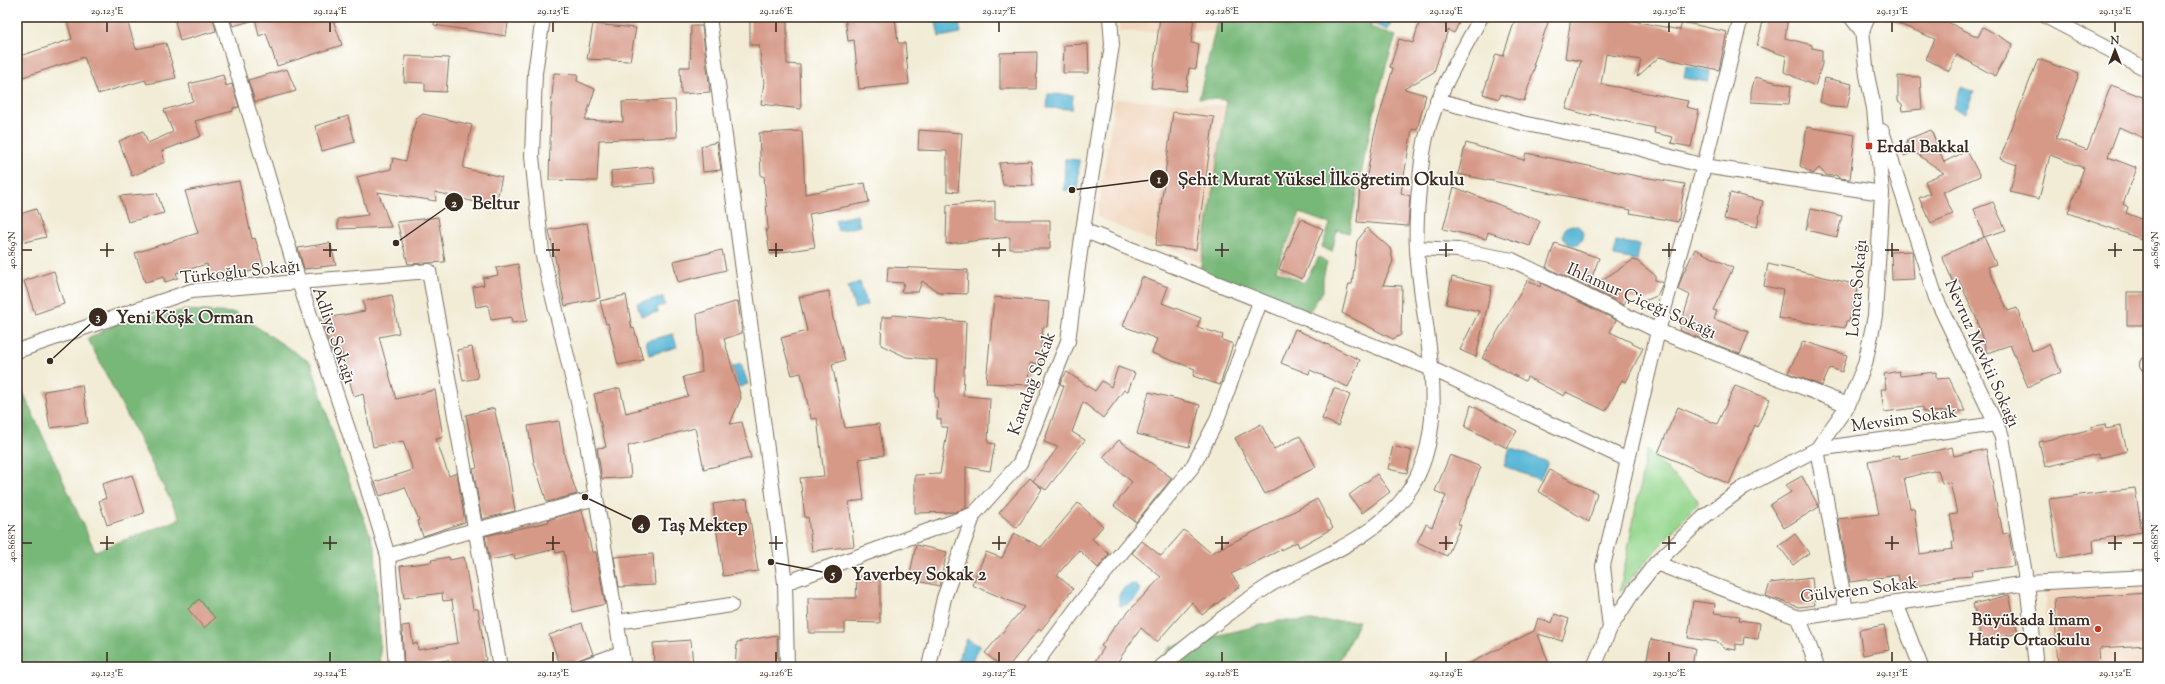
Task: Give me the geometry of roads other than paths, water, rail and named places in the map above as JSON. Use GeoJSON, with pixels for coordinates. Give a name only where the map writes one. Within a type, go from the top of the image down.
{"type":"FeatureCollection","features":[{"type":"Feature","properties":{"kind":"street","name":"Adliye Sokağı"},"geometry":{"type":"LineString","coordinates":[[221,17],[298,282],[364,477],[388,556],[396,667]]}},
{"type":"Feature","properties":{"kind":"street"},"geometry":{"type":"LineString","coordinates":[[543,17],[535,73],[532,156],[542,252],[585,431],[624,667]]}},
{"type":"Feature","properties":{"kind":"street"},"geometry":{"type":"LineString","coordinates":[[709,17],[785,583],[787,667]]}},
{"type":"Feature","properties":{"kind":"street","name":"Karadağ Sokak"},"geometry":{"type":"LineString","coordinates":[[929,667],[944,598],[974,514],[1020,463],[1068,341],[1082,230],[1112,45],[1110,17]]}},
{"type":"Feature","properties":{"kind":"street"},"geometry":{"type":"LineString","coordinates":[[1161,667],[1217,623],[1269,586],[1369,533],[1389,515],[1406,495],[1418,475],[1429,438],[1434,405],[1432,369],[1417,248],[1424,151],[1437,100],[1480,17]]}},
{"type":"Feature","properties":{"kind":"street"},"geometry":{"type":"LineString","coordinates":[[1610,628],[1603,566],[1658,331],[1704,166],[1741,17]]}},
{"type":"Feature","properties":{"kind":"street","name":"Lonca Sokağı"},"geometry":{"type":"LineString","coordinates":[[1594,667],[1610,628],[1634,591],[1656,564],[1705,516],[1744,487],[1817,449],[1848,405],[1865,364],[1875,316],[1882,193],[1874,108],[1867,75],[1862,32],[1851,17]]}},
{"type":"Feature","properties":{"kind":"street"},"geometry":{"type":"LineString","coordinates":[[1862,32],[1868,17]]}},
{"type":"Feature","properties":{"kind":"street"},"geometry":{"type":"LineString","coordinates":[[2047,17],[2148,70]]}},
{"type":"Feature","properties":{"kind":"street"},"geometry":{"type":"LineString","coordinates":[[1437,100],[1522,124],[1631,146],[1704,166],[1882,193]]}},
{"type":"Feature","properties":{"kind":"street","name":"Nevruz Mevkii Sokağı"},"geometry":{"type":"LineString","coordinates":[[1874,108],[1936,298],[2002,437],[2027,584],[2036,667]]}},
{"type":"Feature","properties":{"kind":"street"},"geometry":{"type":"LineString","coordinates":[[1082,230],[1260,302],[1432,369],[1628,460]]}},
{"type":"Feature","properties":{"kind":"street","name":"Ihlamur Çiçeği Sokağı"},"geometry":{"type":"LineString","coordinates":[[1417,248],[1458,250],[1512,260],[1658,331],[1848,405]]}},
{"type":"Feature","properties":{"kind":"street","name":"Türkoğlu Sokağı"},"geometry":{"type":"LineString","coordinates":[[17,351],[191,291],[429,271],[477,530]]}},
{"type":"Feature","properties":{"kind":"street"},"geometry":{"type":"LineString","coordinates":[[1032,667],[1084,597],[1193,466],[1216,422],[1260,302]]}},
{"type":"Feature","properties":{"kind":"street","name":"Mevsim Sokak"},"geometry":{"type":"LineString","coordinates":[[1817,449],[1996,424]]}},
{"type":"Feature","properties":{"kind":"street"},"geometry":{"type":"LineString","coordinates":[[1817,449],[1846,610]]}},
{"type":"Feature","properties":{"kind":"street"},"geometry":{"type":"LineString","coordinates":[[388,556],[596,498]]}},
{"type":"Feature","properties":{"kind":"street"},"geometry":{"type":"LineString","coordinates":[[785,583],[974,514]]}},
{"type":"Feature","properties":{"kind":"street"},"geometry":{"type":"LineString","coordinates":[[477,530],[500,667]]}},
{"type":"Feature","properties":{"kind":"street","name":"Gülveren Sokak"},"geometry":{"type":"LineString","coordinates":[[1656,564],[1799,618],[2027,584],[2148,577]]}},
{"type":"Feature","properties":{"kind":"street"},"geometry":{"type":"LineString","coordinates":[[1896,603],[1921,667]]}},
{"type":"Feature","properties":{"kind":"street"},"geometry":{"type":"LineString","coordinates":[[617,622],[731,605]]}},
{"type":"Feature","properties":{"kind":"street"},"geometry":{"type":"LineString","coordinates":[[1799,618],[1817,667]]}},
{"type":"Feature","properties":{"kind":"street"},"geometry":{"type":"LineString","coordinates":[[582,667],[621,652]]}},
{"type":"Feature","properties":{"kind":"water"},"geometry":{"type":"Polygon","coordinates":[[[935,17],[958,17],[961,33],[939,37],[935,17]]]}},
{"type":"Feature","properties":{"kind":"water"},"geometry":{"type":"Polygon","coordinates":[[[1376,17],[1393,17],[1388,30],[1373,24],[1376,17]]]}},
{"type":"Feature","properties":{"kind":"water"},"geometry":{"type":"Polygon","coordinates":[[[1686,66],[1710,71],[1708,82],[1684,78],[1686,66]]]}},
{"type":"Feature","properties":{"kind":"water"},"geometry":{"type":"Polygon","coordinates":[[[1961,87],[1974,92],[1965,113],[1953,108],[1961,87]]]}},
{"type":"Feature","properties":{"kind":"water"},"geometry":{"type":"Polygon","coordinates":[[[1048,94],[1073,95],[1072,109],[1047,108],[1048,94]]]}},
{"type":"Feature","properties":{"kind":"water"},"geometry":{"type":"Polygon","coordinates":[[[1065,159],[1079,160],[1078,190],[1064,190],[1065,159]]]}},
{"type":"Feature","properties":{"kind":"water"},"geometry":{"type":"Polygon","coordinates":[[[857,215],[860,226],[838,231],[835,220],[857,215]]]}},
{"type":"Feature","properties":{"kind":"water"},"geometry":{"type":"Polygon","coordinates":[[[1569,225],[1577,225],[1583,231],[1583,239],[1577,245],[1569,245],[1563,239],[1563,231],[1569,225]]]}},
{"type":"Feature","properties":{"kind":"water"},"geometry":{"type":"Polygon","coordinates":[[[1616,241],[1640,245],[1637,260],[1614,256],[1616,241]]]}},
{"type":"Feature","properties":{"kind":"water"},"geometry":{"type":"Polygon","coordinates":[[[860,282],[867,305],[855,309],[848,286],[860,282]]]}},
{"type":"Feature","properties":{"kind":"water"},"geometry":{"type":"Polygon","coordinates":[[[663,297],[665,305],[657,307],[658,312],[641,316],[637,303],[663,297]]]}},
{"type":"Feature","properties":{"kind":"water"},"geometry":{"type":"Polygon","coordinates":[[[673,334],[677,347],[649,355],[646,341],[673,334]]]}},
{"type":"Feature","properties":{"kind":"water"},"geometry":{"type":"Polygon","coordinates":[[[741,364],[748,384],[739,387],[732,367],[741,364]]]}},
{"type":"Feature","properties":{"kind":"water"},"geometry":{"type":"Polygon","coordinates":[[[1510,448],[1548,462],[1540,480],[1504,466],[1510,448]]]}},
{"type":"Feature","properties":{"kind":"water"},"geometry":{"type":"Polygon","coordinates":[[[1134,584],[1140,590],[1139,594],[1129,604],[1120,606],[1119,595],[1126,586],[1134,584]]]}},
{"type":"Feature","properties":{"kind":"water"},"geometry":{"type":"Polygon","coordinates":[[[967,639],[980,646],[969,667],[959,667],[955,665],[967,639]]]}},
{"type":"Feature","properties":{"kind":"place","name":"Erdal Bakkal"},"geometry":{"type":"Point","coordinates":[1869,146]}},
{"type":"Feature","properties":{"kind":"place","name":"Şehit Murat Yüksel İlköğretim Okulu"},"geometry":{"type":"Point","coordinates":[1072,190]}},
{"type":"Feature","properties":{"kind":"place","name":"Beltur"},"geometry":{"type":"Point","coordinates":[396,243]}},
{"type":"Feature","properties":{"kind":"place","name":"Yeni Köşk Orman"},"geometry":{"type":"Point","coordinates":[50,361]}},
{"type":"Feature","properties":{"kind":"place","name":"Taş Mektep"},"geometry":{"type":"Point","coordinates":[585,497]}},
{"type":"Feature","properties":{"kind":"place","name":"Yaverbey Sokak 2"},"geometry":{"type":"Point","coordinates":[771,562]}},
{"type":"Feature","properties":{"kind":"place","name":"Büyükada İmam Hatip Ortaokulu"},"geometry":{"type":"Point","coordinates":[2098,629]}}]}
